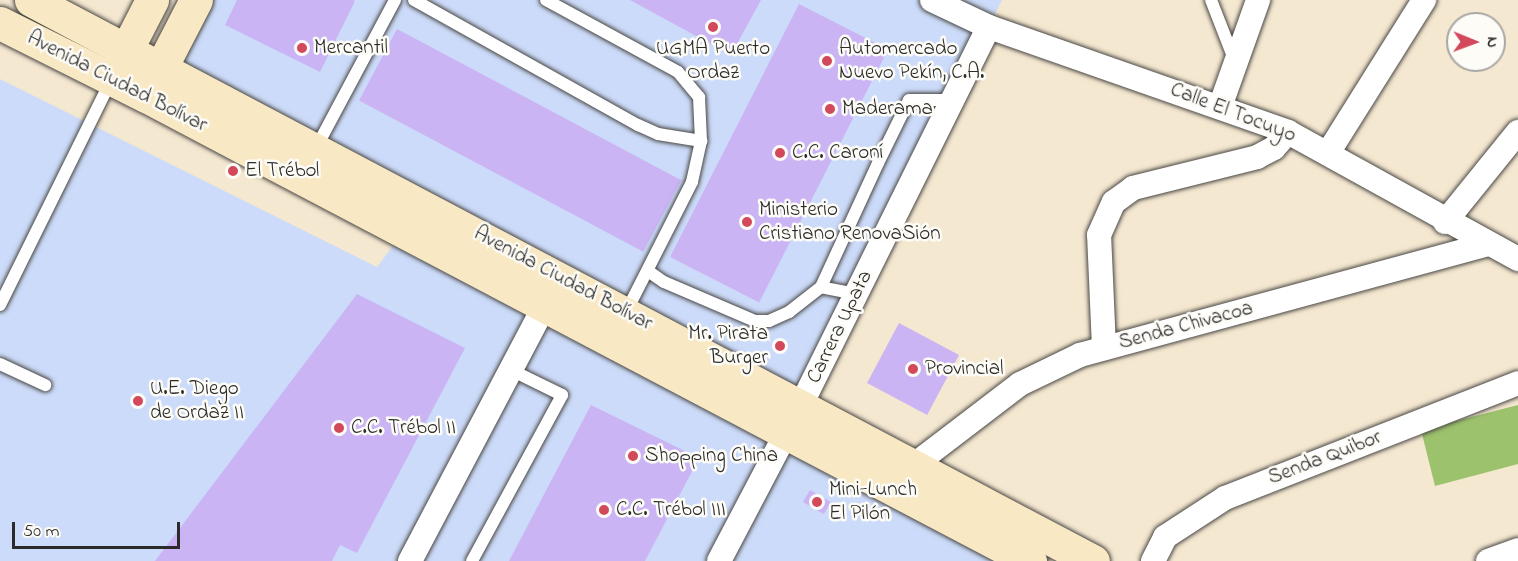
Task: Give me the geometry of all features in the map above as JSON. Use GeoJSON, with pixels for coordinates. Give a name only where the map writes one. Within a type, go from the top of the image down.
{"type":"FeatureCollection","features":[{"type":"Feature","properties":{"kind":"street","name":"Avenida Ciudad Bolívar"},"geometry":{"type":"LineString","coordinates":[[31,0],[126,51],[153,82],[545,305],[794,418],[914,465],[1093,561]]}},
{"type":"Feature","properties":{"kind":"street"},"geometry":{"type":"LineString","coordinates":[[111,80],[152,0]]}},
{"type":"Feature","properties":{"kind":"street"},"geometry":{"type":"LineString","coordinates":[[153,82],[196,0]]}},
{"type":"Feature","properties":{"kind":"street","name":"Calle El Tocuyo"},"geometry":{"type":"LineString","coordinates":[[932,0],[989,27],[1288,132],[1444,222],[1518,259]]}},
{"type":"Feature","properties":{"kind":"street"},"geometry":{"type":"LineString","coordinates":[[1220,107],[1258,0]]}},
{"type":"Feature","properties":{"kind":"street"},"geometry":{"type":"LineString","coordinates":[[1328,153],[1424,0]]}},
{"type":"Feature","properties":{"kind":"street","name":"Avenida Ciudad Bolívar"},"geometry":{"type":"LineString","coordinates":[[0,23],[111,80],[153,82],[315,149],[626,312],[794,418],[1030,561]]}},
{"type":"Feature","properties":{"kind":"street","name":"Carrera Upata"},"geometry":{"type":"LineString","coordinates":[[719,561],[794,418],[989,27]]}},
{"type":"Feature","properties":{"kind":"street"},"geometry":{"type":"LineString","coordinates":[[1104,348],[1099,235],[1114,202],[1133,188],[1257,157],[1274,148],[1288,132]]}},
{"type":"Feature","properties":{"kind":"street"},"geometry":{"type":"LineString","coordinates":[[1444,222],[1518,132]]}},
{"type":"Feature","properties":{"kind":"street","name":"Senda Chivacoa"},"geometry":{"type":"LineString","coordinates":[[914,465],[1043,370],[1104,348],[1485,244]]}},
{"type":"Feature","properties":{"kind":"street"},"geometry":{"type":"LineString","coordinates":[[410,561],[545,305]]}},
{"type":"Feature","properties":{"kind":"street","name":"Senda Quibor"},"geometry":{"type":"LineString","coordinates":[[1153,561],[1165,537],[1225,498],[1518,383]]}},
{"type":"Feature","properties":{"kind":"street"},"geometry":{"type":"LineString","coordinates":[[1488,561],[1518,550]]}},
{"type":"Feature","properties":{"kind":"lane"},"geometry":{"type":"LineString","coordinates":[[315,149],[395,0]]}},
{"type":"Feature","properties":{"kind":"lane"},"geometry":{"type":"LineString","coordinates":[[414,0],[638,125],[658,134],[701,141]]}},
{"type":"Feature","properties":{"kind":"lane"},"geometry":{"type":"LineString","coordinates":[[546,0],[688,79],[701,108],[701,141],[692,182],[626,312]]}},
{"type":"Feature","properties":{"kind":"lane"},"geometry":{"type":"LineString","coordinates":[[1211,0],[1235,60]]}},
{"type":"Feature","properties":{"kind":"lane"},"geometry":{"type":"LineString","coordinates":[[0,305],[111,80]]}},
{"type":"Feature","properties":{"kind":"lane"},"geometry":{"type":"LineString","coordinates":[[648,271],[683,291],[755,321],[769,321],[789,312],[821,287],[909,100],[952,100]]}},
{"type":"Feature","properties":{"kind":"lane"},"geometry":{"type":"LineString","coordinates":[[821,287],[856,294]]}},
{"type":"Feature","properties":{"kind":"lane"},"geometry":{"type":"LineString","coordinates":[[0,364],[45,385]]}},
{"type":"Feature","properties":{"kind":"lane"},"geometry":{"type":"LineString","coordinates":[[472,561],[562,395],[511,369]]}},
{"type":"Feature","properties":{"kind":"shaded area"},"geometry":{"type":"Polygon","coordinates":[[[196,0],[1002,0],[801,405],[161,69],[196,0]]]}},
{"type":"Feature","properties":{"kind":"shaded area"},"geometry":{"type":"Polygon","coordinates":[[[0,79],[377,267],[404,231],[1030,561],[0,561],[0,79]]]}},
{"type":"Feature","properties":{"kind":"green space"},"geometry":{"type":"Polygon","coordinates":[[[1518,405],[1518,464],[1435,486],[1421,430],[1518,405]]]}},
{"type":"Feature","properties":{"kind":"building","name":"Mercantil"},"geometry":{"type":"Polygon","coordinates":[[[237,0],[355,1],[320,72],[225,25],[237,0]]]}},
{"type":"Feature","properties":{"kind":"building","name":"UGMA Puerto Ordaz"},"geometry":{"type":"Polygon","coordinates":[[[630,0],[761,0],[731,55],[630,0]]]}},
{"type":"Feature","properties":{"kind":"building","name":"C.C. Caroní"},"geometry":{"type":"Polygon","coordinates":[[[799,4],[888,49],[759,302],[670,257],[799,4]]]}},
{"type":"Feature","properties":{"kind":"building"},"geometry":{"type":"Polygon","coordinates":[[[397,29],[681,180],[643,252],[359,101],[397,29]]]}},
{"type":"Feature","properties":{"kind":"building","name":"C.C. Trébol II"},"geometry":{"type":"Polygon","coordinates":[[[357,294],[465,348],[357,553],[340,545],[332,561],[155,561],[357,294]]]}},
{"type":"Feature","properties":{"kind":"building","name":"Provincial"},"geometry":{"type":"Polygon","coordinates":[[[899,323],[959,355],[927,415],[867,383],[899,323]]]}},
{"type":"Feature","properties":{"kind":"building","name":"C.C. Trébol III"},"geometry":{"type":"Polygon","coordinates":[[[591,405],[699,458],[645,561],[509,561],[591,405]]]}},
{"type":"Feature","properties":{"kind":"building","name":"Mini-Lunch El Pilón"},"geometry":{"type":"Polygon","coordinates":[[[810,490],[831,502],[824,514],[803,502],[810,490]]]}},
{"type":"Feature","properties":{"kind":"place","name":"UGMA Puerto Ordaz"},"geometry":{"type":"Point","coordinates":[713,27]}},
{"type":"Feature","properties":{"kind":"place","name":"Mercantil"},"geometry":{"type":"Point","coordinates":[302,48]}},
{"type":"Feature","properties":{"kind":"place","name":"Automercado Nuevo Pekín, C.A."},"geometry":{"type":"Point","coordinates":[827,61]}},
{"type":"Feature","properties":{"kind":"place","name":"Maderama"},"geometry":{"type":"Point","coordinates":[830,109]}},
{"type":"Feature","properties":{"kind":"place","name":"C.C. Caroní"},"geometry":{"type":"Point","coordinates":[780,153]}},
{"type":"Feature","properties":{"kind":"place","name":"El Trébol"},"geometry":{"type":"Point","coordinates":[233,171]}},
{"type":"Feature","properties":{"kind":"place","name":"Ministerio Cristiano RenovaSión"},"geometry":{"type":"Point","coordinates":[747,222]}},
{"type":"Feature","properties":{"kind":"place","name":"Mr. Pirata Burger"},"geometry":{"type":"Point","coordinates":[780,346]}},
{"type":"Feature","properties":{"kind":"place","name":"Provincial"},"geometry":{"type":"Point","coordinates":[913,369]}},
{"type":"Feature","properties":{"kind":"place","name":"U.E. Diego de Ordaz II"},"geometry":{"type":"Point","coordinates":[138,401]}},
{"type":"Feature","properties":{"kind":"place","name":"C.C. Trébol II"},"geometry":{"type":"Point","coordinates":[339,428]}},
{"type":"Feature","properties":{"kind":"place","name":"Shopping China"},"geometry":{"type":"Point","coordinates":[633,456]}},
{"type":"Feature","properties":{"kind":"place","name":"Mini-Lunch El Pilón"},"geometry":{"type":"Point","coordinates":[817,502]}},
{"type":"Feature","properties":{"kind":"place","name":"C.C. Trébol III"},"geometry":{"type":"Point","coordinates":[604,510]}}]}
